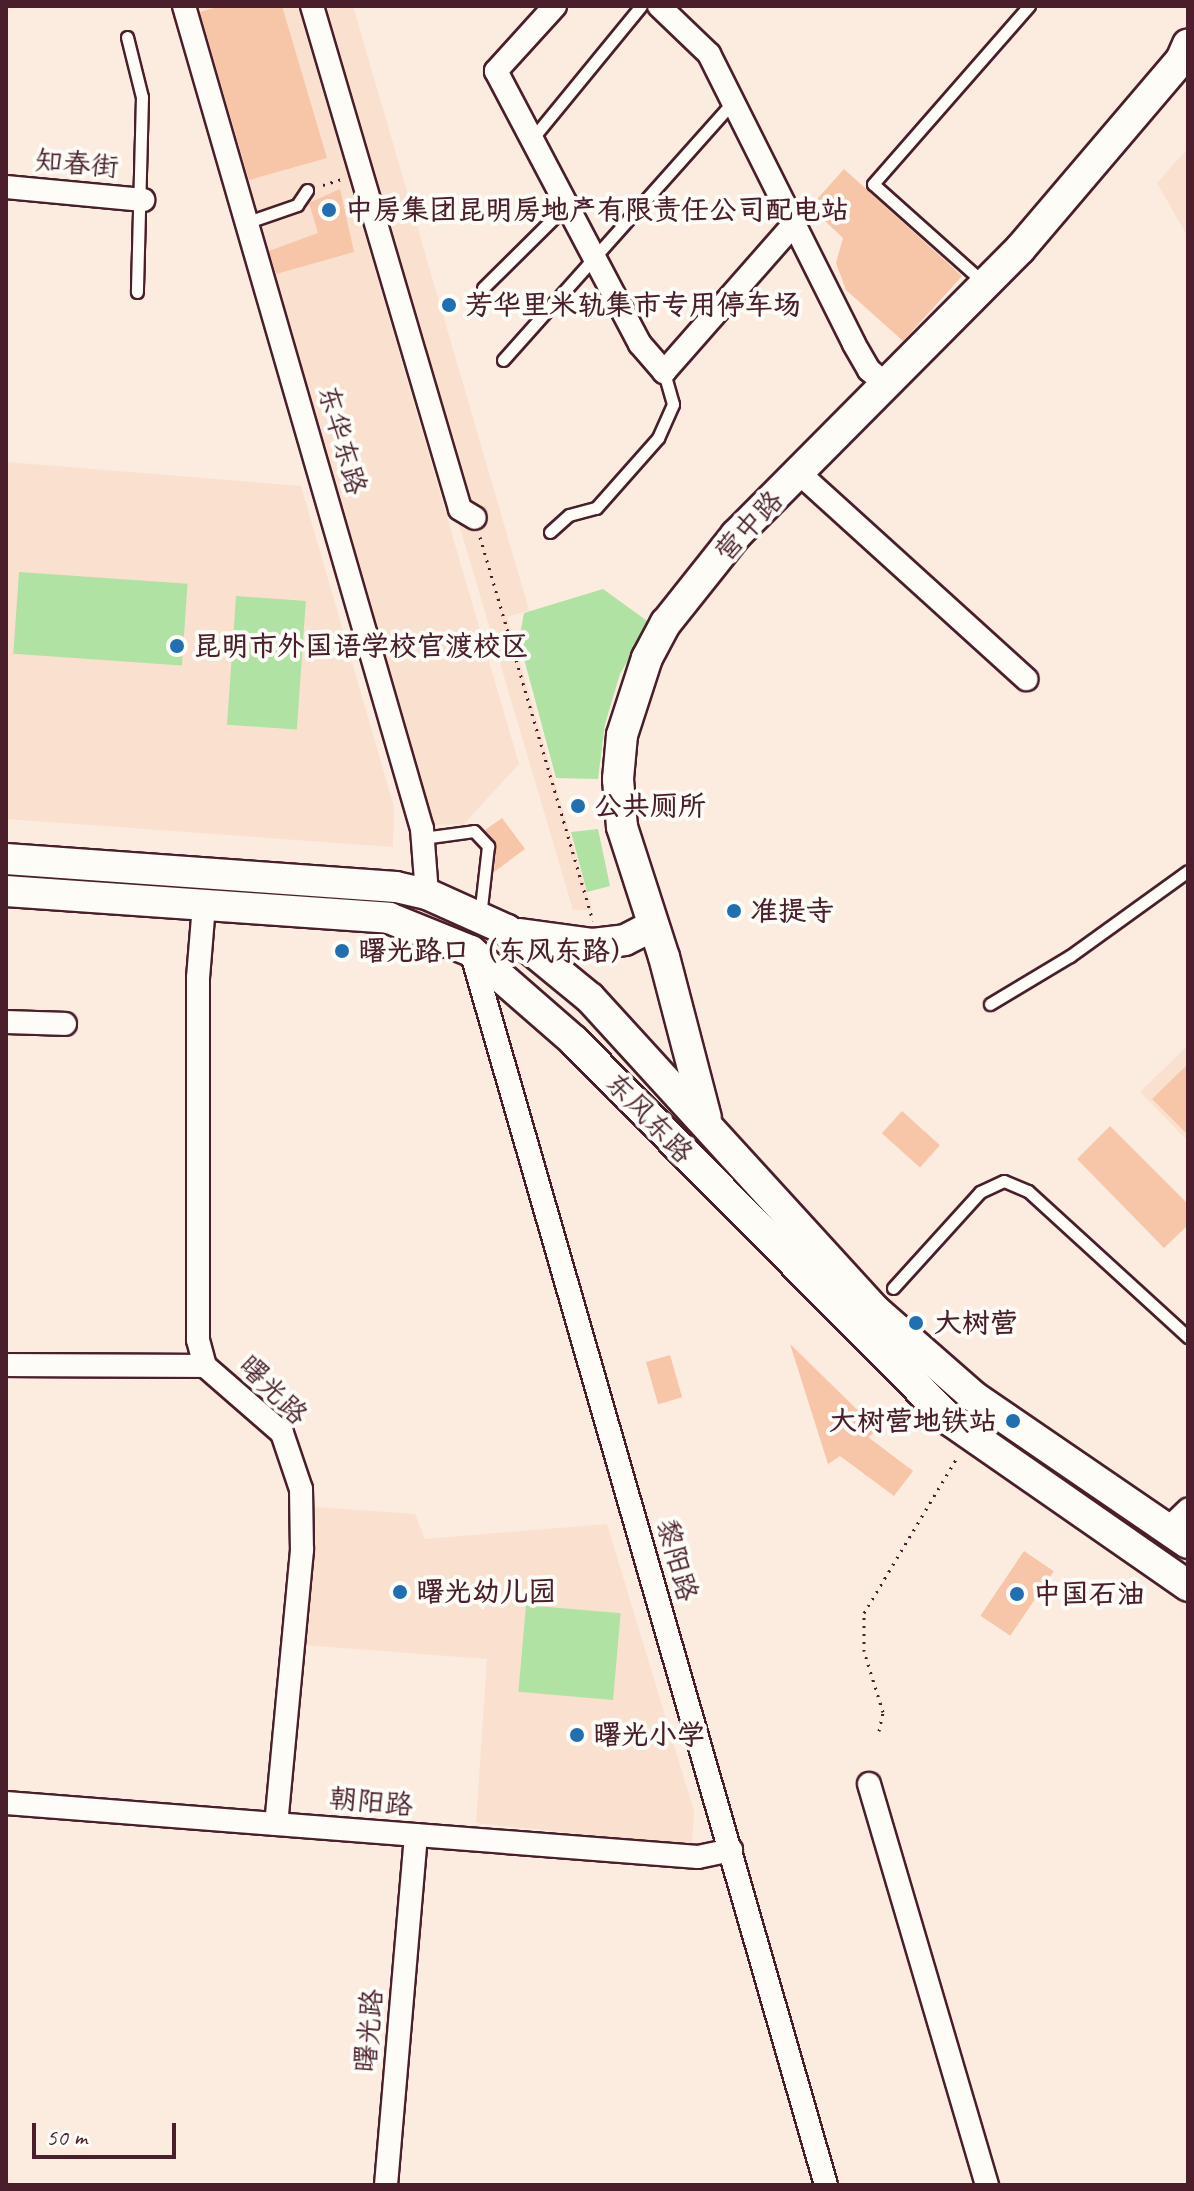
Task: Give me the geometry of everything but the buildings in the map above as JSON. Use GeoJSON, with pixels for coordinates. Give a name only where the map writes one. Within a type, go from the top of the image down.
{"type":"FeatureCollection","features":[{"type":"Feature","properties":{"kind":"main road","name":"营中路"},"geometry":{"type":"LineString","coordinates":[[709,1128],[622,827],[619,801],[622,735],[631,701],[666,623],[736,535],[985,284],[1181,60],[1188,44]]}},
{"type":"Feature","properties":{"kind":"main road","name":"东风东路"},"geometry":{"type":"LineString","coordinates":[[6,859],[343,882],[427,894],[507,930],[590,998],[876,1311],[962,1387],[1181,1527]]}},
{"type":"Feature","properties":{"kind":"main road","name":"东风东路"},"geometry":{"type":"LineString","coordinates":[[6,891],[389,918],[471,951],[574,1041],[857,1332],[970,1436],[1188,1586]]}},
{"type":"Feature","properties":{"kind":"main road"},"geometry":{"type":"LineString","coordinates":[[507,930],[544,941],[593,944],[625,940],[653,926]]}},
{"type":"Feature","properties":{"kind":"street","name":"东华东路"},"geometry":{"type":"LineString","coordinates":[[184,6],[423,838],[427,894]]}},
{"type":"Feature","properties":{"kind":"street"},"geometry":{"type":"LineString","coordinates":[[312,6],[460,509],[475,518]]}},
{"type":"Feature","properties":{"kind":"street"},"geometry":{"type":"LineString","coordinates":[[555,6],[496,71],[640,344],[664,372],[794,224]]}},
{"type":"Feature","properties":{"kind":"street"},"geometry":{"type":"LineString","coordinates":[[659,6],[709,54],[862,357],[887,385]]}},
{"type":"Feature","properties":{"kind":"street","name":"知春街"},"geometry":{"type":"LineString","coordinates":[[6,187],[143,200]]}},
{"type":"Feature","properties":{"kind":"street"},"geometry":{"type":"LineString","coordinates":[[799,473],[1026,679]]}},
{"type":"Feature","properties":{"kind":"street","name":"曙光路"},"geometry":{"type":"LineString","coordinates":[[204,905],[198,978],[198,1340],[205,1366],[282,1433],[301,1489],[302,1550],[276,1824]]}},
{"type":"Feature","properties":{"kind":"street","name":"黎阳路"},"geometry":{"type":"LineString","coordinates":[[471,951],[826,2185]]}},
{"type":"Feature","properties":{"kind":"street"},"geometry":{"type":"LineString","coordinates":[[6,1022],[65,1024]]}},
{"type":"Feature","properties":{"kind":"street"},"geometry":{"type":"LineString","coordinates":[[6,1365],[205,1366]]}},
{"type":"Feature","properties":{"kind":"street"},"geometry":{"type":"LineString","coordinates":[[869,1784],[987,2185]]}},
{"type":"Feature","properties":{"kind":"street","name":"朝阳路"},"geometry":{"type":"LineString","coordinates":[[6,1803],[698,1857],[731,1850]]}},
{"type":"Feature","properties":{"kind":"street","name":"曙光路"},"geometry":{"type":"LineString","coordinates":[[386,2185],[416,1835]]}},
{"type":"Feature","properties":{"kind":"lane"},"geometry":{"type":"LineString","coordinates":[[532,140],[641,6]]}},
{"type":"Feature","properties":{"kind":"lane"},"geometry":{"type":"LineString","coordinates":[[985,284],[873,184],[1029,6]]}},
{"type":"Feature","properties":{"kind":"lane"},"geometry":{"type":"LineString","coordinates":[[127,37],[142,97],[143,200],[137,292]]}},
{"type":"Feature","properties":{"kind":"lane"},"geometry":{"type":"LineString","coordinates":[[503,360],[733,102]]}},
{"type":"Feature","properties":{"kind":"lane"},"geometry":{"type":"LineString","coordinates":[[248,222],[297,205],[307,190]]}},
{"type":"Feature","properties":{"kind":"lane"},"geometry":{"type":"LineString","coordinates":[[483,288],[567,205]]}},
{"type":"Feature","properties":{"kind":"lane"},"geometry":{"type":"LineString","coordinates":[[550,532],[569,515],[596,508],[658,438],[673,404],[664,372]]}},
{"type":"Feature","properties":{"kind":"lane"},"geometry":{"type":"LineString","coordinates":[[423,838],[474,831],[488,846],[480,916]]}},
{"type":"Feature","properties":{"kind":"lane"},"geometry":{"type":"LineString","coordinates":[[990,1004],[1070,956],[1188,871]]}},
{"type":"Feature","properties":{"kind":"lane"},"geometry":{"type":"LineString","coordinates":[[893,1288],[980,1192],[1004,1181],[1039,1201],[1188,1337]]}},
{"type":"Feature","properties":{"kind":"path"},"geometry":{"type":"LineString","coordinates":[[307,190],[361,173]]}},
{"type":"Feature","properties":{"kind":"path"},"geometry":{"type":"LineString","coordinates":[[879,1731],[883,1712],[864,1651],[864,1613],[970,1436]]}},
{"type":"Feature","properties":{"kind":"shaded area"},"geometry":{"type":"Polygon","coordinates":[[[193,6],[298,6],[519,764],[464,824],[433,825],[193,6]]]}},
{"type":"Feature","properties":{"kind":"shaded area"},"geometry":{"type":"Polygon","coordinates":[[[306,6],[353,6],[529,610],[507,617],[592,910],[573,910],[306,6]]]}},
{"type":"Feature","properties":{"kind":"shaded area"},"geometry":{"type":"Polygon","coordinates":[[[1188,148],[1188,237],[1157,183],[1188,148]]]}},
{"type":"Feature","properties":{"kind":"shaded area","name":"昆明市外国语学校官渡校区"},"geometry":{"type":"Polygon","coordinates":[[[6,462],[301,486],[394,807],[393,847],[6,819],[6,462]]]}},
{"type":"Feature","properties":{"kind":"shaded area"},"geometry":{"type":"Polygon","coordinates":[[[1185,1048],[1188,1051],[1188,1141],[1140,1092],[1185,1048]]]}},
{"type":"Feature","properties":{"kind":"shaded area","name":"曙光小学"},"geometry":{"type":"Polygon","coordinates":[[[315,1507],[415,1514],[425,1539],[607,1524],[694,1811],[692,1845],[476,1823],[487,1659],[303,1645],[315,1507]]]}},
{"type":"Feature","properties":{"kind":"green space"},"geometry":{"type":"Polygon","coordinates":[[[19,572],[188,584],[182,666],[13,654],[19,572]]]}},
{"type":"Feature","properties":{"kind":"green space"},"geometry":{"type":"Polygon","coordinates":[[[603,589],[650,623],[620,674],[605,724],[598,779],[556,778],[519,640],[524,613],[603,589]]]}},
{"type":"Feature","properties":{"kind":"green space"},"geometry":{"type":"Polygon","coordinates":[[[236,596],[306,601],[297,730],[227,725],[236,596]]]}},
{"type":"Feature","properties":{"kind":"green space"},"geometry":{"type":"Polygon","coordinates":[[[598,829],[610,886],[587,892],[571,832],[598,829]]]}},
{"type":"Feature","properties":{"kind":"green space"},"geometry":{"type":"Polygon","coordinates":[[[526,1605],[621,1613],[613,1700],[518,1692],[526,1605]]]}},
{"type":"Feature","properties":{"kind":"place","name":"中房集团昆明房地产有限责任公司配电站"},"geometry":{"type":"Point","coordinates":[329,210]}},
{"type":"Feature","properties":{"kind":"place","name":"芳华里米轨集市专用停车场"},"geometry":{"type":"Point","coordinates":[449,305]}},
{"type":"Feature","properties":{"kind":"place","name":"昆明市外国语学校官渡校区"},"geometry":{"type":"Point","coordinates":[177,646]}},
{"type":"Feature","properties":{"kind":"place","name":"公共厕所"},"geometry":{"type":"Point","coordinates":[578,806]}},
{"type":"Feature","properties":{"kind":"place","name":"准提寺"},"geometry":{"type":"Point","coordinates":[734,911]}},
{"type":"Feature","properties":{"kind":"place","name":"曙光路口（东风东路）"},"geometry":{"type":"Point","coordinates":[342,951]}},
{"type":"Feature","properties":{"kind":"place","name":"大树营"},"geometry":{"type":"Point","coordinates":[916,1323]}},
{"type":"Feature","properties":{"kind":"place","name":"大树营地铁站"},"geometry":{"type":"Point","coordinates":[1013,1421]}},
{"type":"Feature","properties":{"kind":"place","name":"曙光幼儿园"},"geometry":{"type":"Point","coordinates":[400,1592]}},
{"type":"Feature","properties":{"kind":"place","name":"中国石油"},"geometry":{"type":"Point","coordinates":[1017,1594]}},
{"type":"Feature","properties":{"kind":"place","name":"曙光小学"},"geometry":{"type":"Point","coordinates":[577,1735]}}]}
